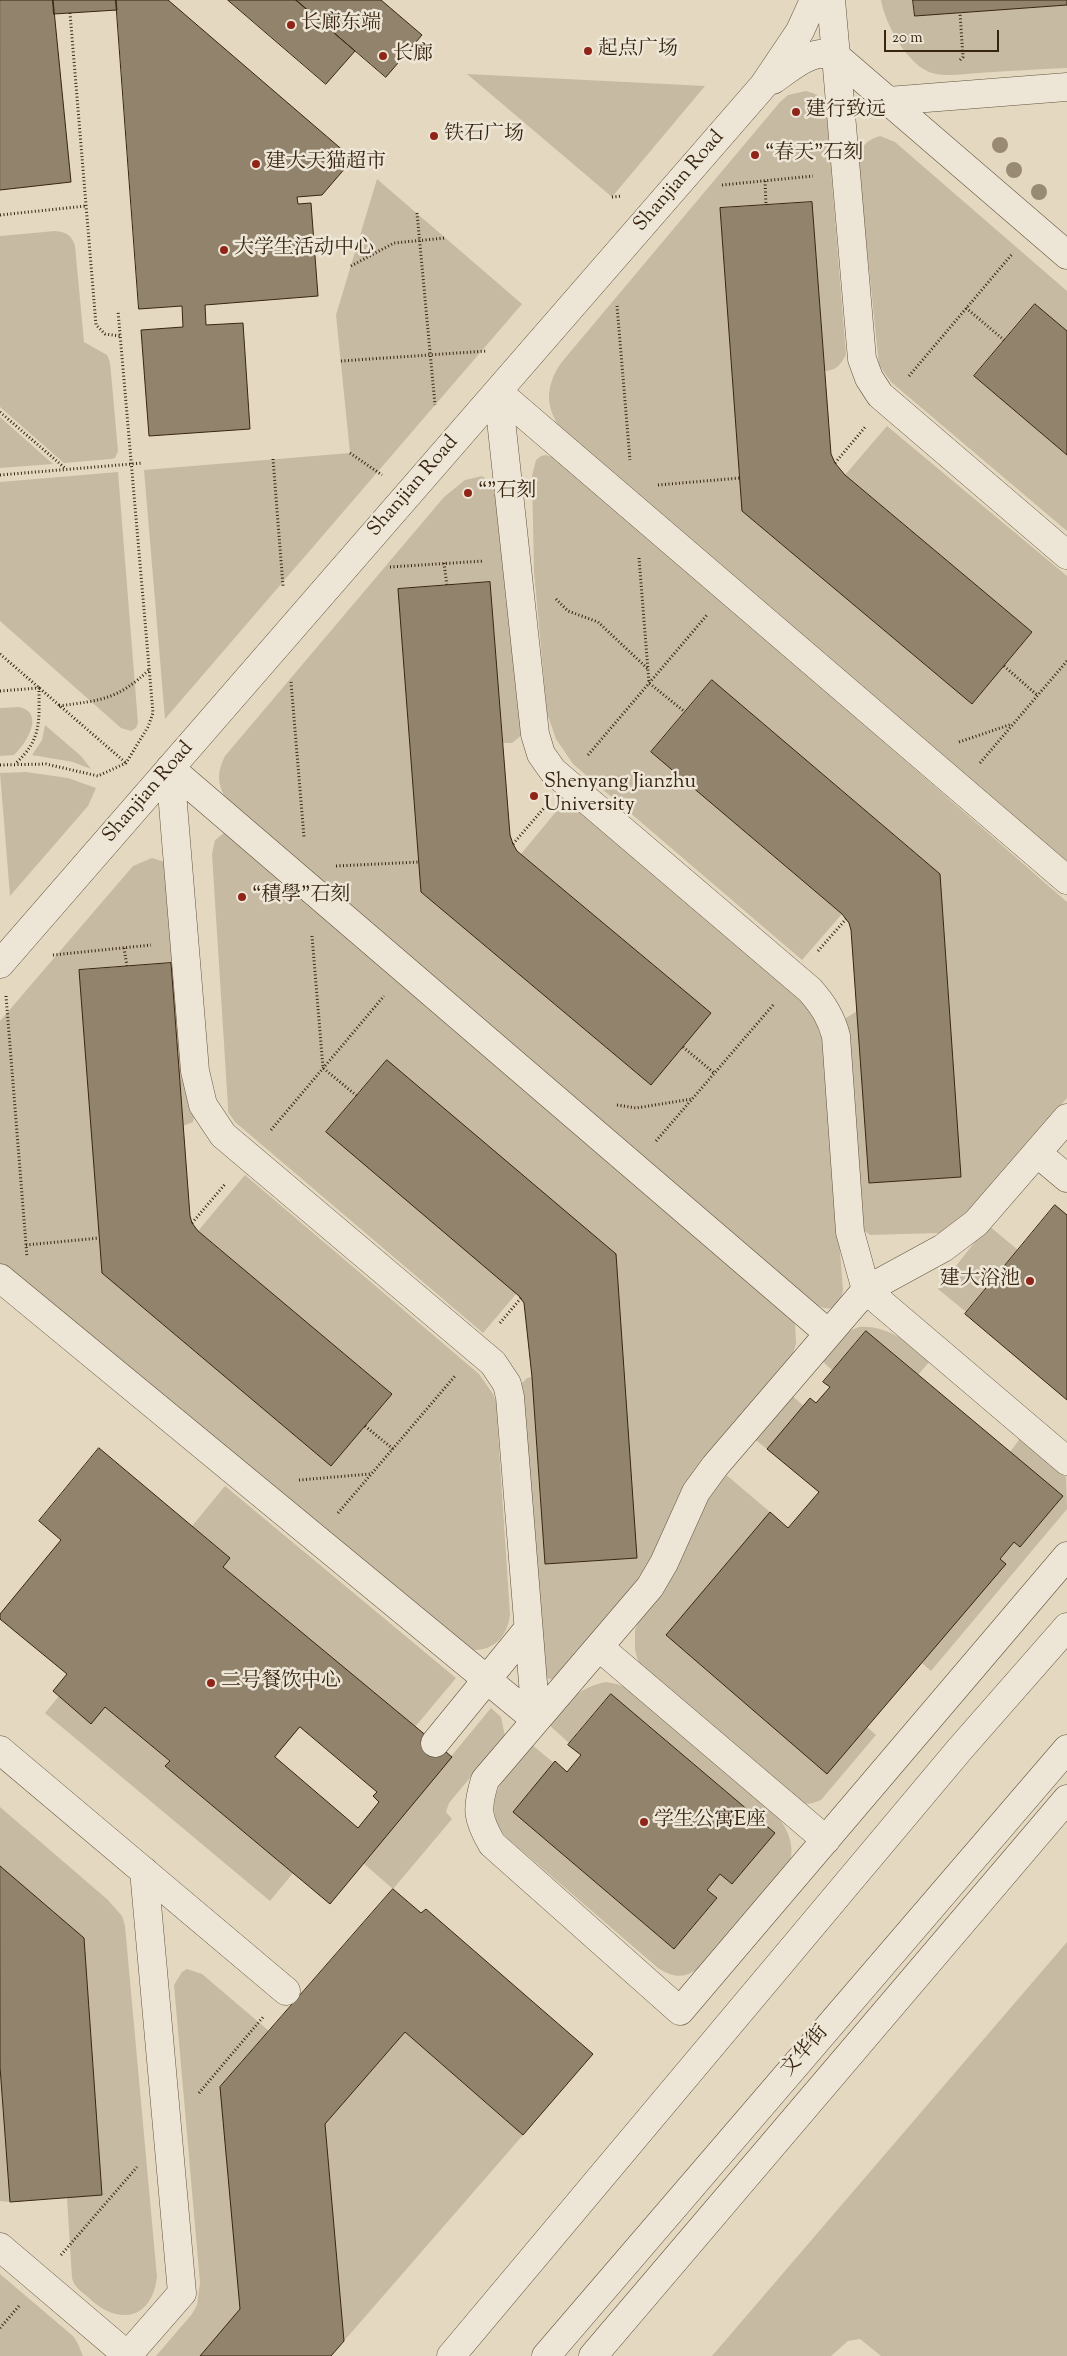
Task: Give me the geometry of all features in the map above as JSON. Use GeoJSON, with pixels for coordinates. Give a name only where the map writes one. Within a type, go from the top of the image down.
{"type":"FeatureCollection","features":[{"type":"Feature","properties":{"kind":"street","name":"Shanjian Road"},"geometry":{"type":"LineString","coordinates":[[2,962],[764,86],[800,32],[814,0]]}},
{"type":"Feature","properties":{"kind":"street"},"geometry":{"type":"LineString","coordinates":[[831,0],[862,359],[869,378],[880,395],[1067,555]]}},
{"type":"Feature","properties":{"kind":"street"},"geometry":{"type":"LineString","coordinates":[[764,86],[814,54],[828,53],[836,56],[1067,255]]}},
{"type":"Feature","properties":{"kind":"street"},"geometry":{"type":"LineString","coordinates":[[888,101],[1067,88]]}},
{"type":"Feature","properties":{"kind":"street"},"geometry":{"type":"LineString","coordinates":[[498,392],[1067,880]]}},
{"type":"Feature","properties":{"kind":"street"},"geometry":{"type":"LineString","coordinates":[[498,392],[535,734],[541,754],[549,766],[565,782],[796,978],[822,1004],[831,1018],[836,1036],[850,1232],[866,1290],[1067,1461]]}},
{"type":"Feature","properties":{"kind":"street"},"geometry":{"type":"LineString","coordinates":[[170,768],[301,874],[406,970],[828,1333]]}},
{"type":"Feature","properties":{"kind":"street"},"geometry":{"type":"LineString","coordinates":[[170,768],[198,1089],[203,1105],[212,1122],[223,1135],[493,1363],[507,1384],[510,1397],[536,1720]]}},
{"type":"Feature","properties":{"kind":"street"},"geometry":{"type":"LineString","coordinates":[[1067,1118],[976,1223],[960,1237],[866,1290],[715,1466],[696,1492],[664,1563],[650,1587],[485,1780],[479,1800],[480,1823],[492,1844],[680,2011],[1067,1556]]}},
{"type":"Feature","properties":{"kind":"street"},"geometry":{"type":"LineString","coordinates":[[1037,1153],[1067,1178]]}},
{"type":"Feature","properties":{"kind":"street"},"geometry":{"type":"LineString","coordinates":[[0,1278],[536,1720]]}},
{"type":"Feature","properties":{"kind":"street"},"geometry":{"type":"LineString","coordinates":[[451,2356],[953,1757],[1067,1628]]}},
{"type":"Feature","properties":{"kind":"street"},"geometry":{"type":"LineString","coordinates":[[435,1743],[528,1630]]}},
{"type":"Feature","properties":{"kind":"street"},"geometry":{"type":"LineString","coordinates":[[599,1647],[826,1840]]}},
{"type":"Feature","properties":{"kind":"street","name":"文华街"},"geometry":{"type":"LineString","coordinates":[[546,2356],[1067,1749]]}},
{"type":"Feature","properties":{"kind":"street"},"geometry":{"type":"LineString","coordinates":[[0,1750],[286,1991]]}},
{"type":"Feature","properties":{"kind":"street","name":"文华街"},"geometry":{"type":"LineString","coordinates":[[592,2356],[1067,1799]]}},
{"type":"Feature","properties":{"kind":"street"},"geometry":{"type":"LineString","coordinates":[[0,2247],[127,2356],[182,2293],[144,1871]]}},
{"type":"Feature","properties":{"kind":"path"},"geometry":{"type":"LineString","coordinates":[[70,13],[96,325],[105,334],[120,336]]}},
{"type":"Feature","properties":{"kind":"path"},"geometry":{"type":"LineString","coordinates":[[930,98],[963,57],[960,13]]}},
{"type":"Feature","properties":{"kind":"path"},"geometry":{"type":"LineString","coordinates":[[612,197],[846,172]]}},
{"type":"Feature","properties":{"kind":"path"},"geometry":{"type":"LineString","coordinates":[[765,180],[766,205]]}},
{"type":"Feature","properties":{"kind":"path"},"geometry":{"type":"LineString","coordinates":[[0,216],[86,206]]}},
{"type":"Feature","properties":{"kind":"path"},"geometry":{"type":"LineString","coordinates":[[417,213],[435,405]]}},
{"type":"Feature","properties":{"kind":"path"},"geometry":{"type":"LineString","coordinates":[[835,463],[1035,227]]}},
{"type":"Feature","properties":{"kind":"path"},"geometry":{"type":"LineString","coordinates":[[351,266],[394,243],[445,238]]}},
{"type":"Feature","properties":{"kind":"path"},"geometry":{"type":"LineString","coordinates":[[966,308],[1004,340]]}},
{"type":"Feature","properties":{"kind":"path"},"geometry":{"type":"LineString","coordinates":[[0,765],[16,763],[46,764],[98,776],[126,763],[148,727],[153,714],[118,311]]}},
{"type":"Feature","properties":{"kind":"path"},"geometry":{"type":"LineString","coordinates":[[340,361],[536,348]]}},
{"type":"Feature","properties":{"kind":"path"},"geometry":{"type":"LineString","coordinates":[[0,412],[67,470]]}},
{"type":"Feature","properties":{"kind":"path"},"geometry":{"type":"LineString","coordinates":[[273,459],[288,634],[301,874],[323,1068],[357,1096]]}},
{"type":"Feature","properties":{"kind":"path"},"geometry":{"type":"LineString","coordinates":[[0,476],[143,463]]}},
{"type":"Feature","properties":{"kind":"path"},"geometry":{"type":"LineString","coordinates":[[610,489],[740,478]]}},
{"type":"Feature","properties":{"kind":"path"},"geometry":{"type":"LineString","coordinates":[[342,570],[516,558]]}},
{"type":"Feature","properties":{"kind":"path"},"geometry":{"type":"LineString","coordinates":[[444,564],[447,586]]}},
{"type":"Feature","properties":{"kind":"path"},"geometry":{"type":"LineString","coordinates":[[514,844],[728,590]]}},
{"type":"Feature","properties":{"kind":"path"},"geometry":{"type":"LineString","coordinates":[[555,598],[568,611],[598,622],[648,669]]}},
{"type":"Feature","properties":{"kind":"path"},"geometry":{"type":"LineString","coordinates":[[0,654],[126,763]]}},
{"type":"Feature","properties":{"kind":"path"},"geometry":{"type":"LineString","coordinates":[[958,788],[1067,661]]}},
{"type":"Feature","properties":{"kind":"path"},"geometry":{"type":"LineString","coordinates":[[1004,666],[1038,695]]}},
{"type":"Feature","properties":{"kind":"path"},"geometry":{"type":"LineString","coordinates":[[59,706],[100,700],[118,695],[133,686],[150,669]]}},
{"type":"Feature","properties":{"kind":"path"},"geometry":{"type":"LineString","coordinates":[[0,691],[39,688]]}},
{"type":"Feature","properties":{"kind":"path"},"geometry":{"type":"LineString","coordinates":[[16,763],[28,752],[36,740],[39,724],[39,688]]}},
{"type":"Feature","properties":{"kind":"path"},"geometry":{"type":"LineString","coordinates":[[918,753],[1013,724]]}},
{"type":"Feature","properties":{"kind":"path"},"geometry":{"type":"LineString","coordinates":[[301,874],[419,862]]}},
{"type":"Feature","properties":{"kind":"path"},"geometry":{"type":"LineString","coordinates":[[634,1166],[846,919]]}},
{"type":"Feature","properties":{"kind":"path"},"geometry":{"type":"LineString","coordinates":[[31,1304],[2,962],[184,942]]}},
{"type":"Feature","properties":{"kind":"path"},"geometry":{"type":"LineString","coordinates":[[124,948],[127,966]]}},
{"type":"Feature","properties":{"kind":"path"},"geometry":{"type":"LineString","coordinates":[[192,1223],[406,970]]}},
{"type":"Feature","properties":{"kind":"path"},"geometry":{"type":"LineString","coordinates":[[683,1047],[714,1073]]}},
{"type":"Feature","properties":{"kind":"path"},"geometry":{"type":"LineString","coordinates":[[610,1104],[636,1108],[692,1099]]}},
{"type":"Feature","properties":{"kind":"path"},"geometry":{"type":"LineString","coordinates":[[26,1245],[99,1238]]}},
{"type":"Feature","properties":{"kind":"path"},"geometry":{"type":"LineString","coordinates":[[316,1539],[521,1298]]}},
{"type":"Feature","properties":{"kind":"path"},"geometry":{"type":"LineString","coordinates":[[365,1426],[392,1449]]}},
{"type":"Feature","properties":{"kind":"shaded area"},"geometry":{"type":"Polygon","coordinates":[[[881,0],[913,0],[915,16],[1067,5],[1067,68],[955,75],[932,73],[914,62],[899,43],[887,21],[881,0]]]}},
{"type":"Feature","properties":{"kind":"shaded area"},"geometry":{"type":"Polygon","coordinates":[[[467,74],[705,86],[612,197],[467,74]]]}},
{"type":"Feature","properties":{"kind":"shaded area"},"geometry":{"type":"Polygon","coordinates":[[[806,91],[819,96],[826,107],[846,355],[838,366],[825,371],[812,202],[720,208],[742,511],[972,704],[1032,632],[845,475],[887,426],[1067,576],[1067,868],[565,435],[554,417],[549,400],[549,391],[551,382],[561,363],[780,102],[788,95],[806,91]]]}},
{"type":"Feature","properties":{"kind":"shaded area"},"geometry":{"type":"Polygon","coordinates":[[[880,136],[895,142],[1067,291],[1067,331],[1035,304],[974,376],[1067,455],[1067,531],[891,382],[879,365],[858,162],[864,145],[880,136]]]}},
{"type":"Feature","properties":{"kind":"shaded area"},"geometry":{"type":"Polygon","coordinates":[[[377,179],[522,304],[165,719],[144,470],[350,453],[336,315],[377,179]]]}},
{"type":"Feature","properties":{"kind":"shaded area"},"geometry":{"type":"Polygon","coordinates":[[[55,231],[68,235],[75,246],[84,342],[107,355],[110,362],[118,451],[115,458],[64,463],[0,407],[0,236],[55,231]]]}},
{"type":"Feature","properties":{"kind":"shaded area"},"geometry":{"type":"Polygon","coordinates":[[[0,417],[53,464],[0,468],[0,417]]]}},
{"type":"Feature","properties":{"kind":"shaded area"},"geometry":{"type":"Polygon","coordinates":[[[546,455],[561,460],[1067,902],[1067,1098],[968,1216],[948,1230],[939,1233],[870,1235],[861,1228],[845,1028],[846,1018],[857,1011],[869,1183],[961,1177],[940,874],[712,680],[651,752],[842,914],[802,960],[573,764],[556,739],[547,713],[534,572],[532,476],[536,460],[546,455]]]}},
{"type":"Feature","properties":{"kind":"shaded area"},"geometry":{"type":"Polygon","coordinates":[[[118,472],[138,723],[136,728],[131,731],[121,728],[0,621],[0,482],[118,472]]]}},
{"type":"Feature","properties":{"kind":"shaded area"},"geometry":{"type":"Polygon","coordinates":[[[482,476],[499,489],[523,734],[512,743],[503,743],[490,583],[398,590],[421,892],[651,1085],[711,1013],[521,854],[569,796],[802,996],[823,1030],[843,1290],[839,1303],[832,1308],[823,1307],[811,1302],[225,798],[222,792],[219,777],[220,767],[225,756],[444,497],[465,480],[482,476]]]}},
{"type":"Feature","properties":{"kind":"shaded area"},"geometry":{"type":"Polygon","coordinates":[[[19,707],[27,710],[31,715],[32,722],[28,737],[14,755],[0,756],[0,708],[19,707]]]}},
{"type":"Feature","properties":{"kind":"shaded area"},"geometry":{"type":"Polygon","coordinates":[[[45,725],[81,756],[91,769],[73,762],[32,755],[42,740],[45,725]]]}},
{"type":"Feature","properties":{"kind":"shaded area"},"geometry":{"type":"Polygon","coordinates":[[[26,772],[68,778],[96,788],[88,806],[10,896],[0,773],[26,772]]]}},
{"type":"Feature","properties":{"kind":"shaded area"},"geometry":{"type":"Polygon","coordinates":[[[224,833],[229,834],[795,1322],[796,1344],[790,1361],[652,1568],[553,1680],[544,1677],[520,1385],[527,1378],[532,1377],[545,1564],[636,1558],[616,1254],[516,1294],[483,1333],[235,1122],[228,1112],[212,854],[215,840],[224,833]]]}},
{"type":"Feature","properties":{"kind":"shaded area"},"geometry":{"type":"Polygon","coordinates":[[[152,858],[165,862],[176,880],[194,1118],[193,1122],[183,1126],[171,963],[79,970],[102,1273],[331,1466],[392,1394],[198,1231],[245,1175],[479,1374],[493,1394],[496,1402],[510,1615],[502,1637],[485,1649],[468,1650],[0,1268],[0,1021],[133,866],[152,858]]]}},
{"type":"Feature","properties":{"kind":"shaded area"},"geometry":{"type":"Polygon","coordinates":[[[988,1225],[1018,1250],[966,1312],[938,1289],[988,1225]]]}},
{"type":"Feature","properties":{"kind":"shaded area"},"geometry":{"type":"Polygon","coordinates":[[[859,1327],[879,1329],[898,1336],[930,1361],[918,1375],[866,1331],[833,1371],[820,1359],[849,1331],[859,1327]]]}},
{"type":"Feature","properties":{"kind":"shaded area"},"geometry":{"type":"Polygon","coordinates":[[[790,1394],[804,1406],[767,1449],[753,1438],[790,1394]]]}},
{"type":"Feature","properties":{"kind":"shaded area"},"geometry":{"type":"Polygon","coordinates":[[[1021,1437],[1066,1477],[1067,1509],[931,1671],[922,1663],[1014,1542],[1020,1547],[1062,1497],[1010,1452],[1021,1437]]]}},
{"type":"Feature","properties":{"kind":"shaded area"},"geometry":{"type":"Polygon","coordinates":[[[724,1473],[770,1512],[666,1635],[827,1773],[867,1727],[876,1735],[821,1800],[812,1803],[805,1804],[799,1802],[645,1671],[638,1661],[635,1650],[635,1630],[639,1620],[667,1585],[703,1502],[724,1473]]]}},
{"type":"Feature","properties":{"kind":"shaded area"},"geometry":{"type":"Polygon","coordinates":[[[225,1486],[456,1678],[415,1727],[223,1567],[230,1558],[192,1526],[225,1486]]]}},
{"type":"Feature","properties":{"kind":"shaded area"},"geometry":{"type":"Polygon","coordinates":[[[606,1682],[627,1688],[778,1817],[786,1829],[790,1840],[792,1853],[789,1866],[701,1967],[685,1975],[670,1974],[658,1968],[506,1837],[498,1824],[494,1811],[495,1799],[505,1776],[531,1744],[554,1763],[513,1812],[674,1949],[717,1899],[707,1890],[720,1874],[732,1884],[775,1833],[611,1694],[569,1743],[548,1724],[579,1692],[606,1682]]]}},
{"type":"Feature","properties":{"kind":"shaded area"},"geometry":{"type":"Polygon","coordinates":[[[59,1696],[91,1723],[105,1707],[170,1761],[166,1767],[293,1873],[270,1901],[45,1713],[59,1696]]]}},
{"type":"Feature","properties":{"kind":"shaded area"},"geometry":{"type":"Polygon","coordinates":[[[491,1708],[501,1717],[505,1736],[449,1803],[446,1812],[452,1819],[393,1889],[363,1863],[491,1708]]]}},
{"type":"Feature","properties":{"kind":"shaded area"},"geometry":{"type":"Polygon","coordinates":[[[0,1807],[108,1900],[122,1916],[125,1926],[157,2277],[154,2291],[148,2302],[141,2310],[132,2314],[111,2313],[100,2307],[79,2289],[72,2278],[67,2198],[102,2195],[84,1939],[0,1866],[0,1807]]]}},
{"type":"Feature","properties":{"kind":"shaded area"},"geometry":{"type":"Polygon","coordinates":[[[1067,1942],[1067,2356],[881,2356],[860,2339],[848,2341],[831,2356],[712,2356],[1067,1942]]]}},
{"type":"Feature","properties":{"kind":"shaded area"},"geometry":{"type":"Polygon","coordinates":[[[187,1969],[202,1974],[269,2031],[240,2309],[200,2356],[156,2356],[192,2314],[197,2305],[200,2283],[174,1985],[182,1972],[187,1969]]]}},
{"type":"Feature","properties":{"kind":"shaded area"},"geometry":{"type":"Polygon","coordinates":[[[405,2032],[523,2135],[344,2341],[325,2124],[405,2032]]]}},
{"type":"Feature","properties":{"kind":"shaded area"},"geometry":{"type":"Polygon","coordinates":[[[0,2067],[10,2202],[0,2201],[0,2067]]]}},
{"type":"Feature","properties":{"kind":"shaded area"},"geometry":{"type":"Polygon","coordinates":[[[0,2274],[73,2336],[83,2356],[0,2356],[0,2274]]]}},
{"type":"Feature","properties":{"kind":"building"},"geometry":{"type":"Polygon","coordinates":[[[0,0],[53,0],[71,182],[0,190],[0,0]]]}},
{"type":"Feature","properties":{"kind":"building"},"geometry":{"type":"Polygon","coordinates":[[[53,0],[116,0],[117,10],[54,14],[53,0]]]}},
{"type":"Feature","properties":{"kind":"building","name":"大学生活动中心"},"geometry":{"type":"Polygon","coordinates":[[[116,0],[168,0],[353,159],[322,195],[297,197],[298,204],[311,203],[318,296],[205,305],[206,325],[243,323],[250,429],[149,436],[141,330],[183,327],[182,306],[139,309],[116,0]]]}},
{"type":"Feature","properties":{"kind":"building","name":"长廊东端"},"geometry":{"type":"Polygon","coordinates":[[[228,0],[296,0],[355,51],[326,84],[228,0]]]}},
{"type":"Feature","properties":{"kind":"building","name":"长廊"},"geometry":{"type":"Polygon","coordinates":[[[296,0],[381,0],[422,35],[386,77],[296,0]]]}},
{"type":"Feature","properties":{"kind":"building"},"geometry":{"type":"Polygon","coordinates":[[[913,0],[1067,0],[1067,5],[915,16],[913,0]]]}},
{"type":"Feature","properties":{"kind":"building"},"geometry":{"type":"Polygon","coordinates":[[[812,202],[831,454],[835,463],[845,475],[1032,632],[972,704],[742,511],[720,208],[812,202]]]}},
{"type":"Feature","properties":{"kind":"building"},"geometry":{"type":"Polygon","coordinates":[[[1035,304],[1067,331],[1067,455],[974,376],[1035,304]]]}},
{"type":"Feature","properties":{"kind":"building"},"geometry":{"type":"Polygon","coordinates":[[[490,582],[510,835],[513,844],[517,851],[711,1013],[651,1085],[421,892],[398,589],[490,582]]]}},
{"type":"Feature","properties":{"kind":"building"},"geometry":{"type":"Polygon","coordinates":[[[712,680],[940,874],[961,1177],[869,1183],[849,923],[842,914],[651,752],[712,680]]]}},
{"type":"Feature","properties":{"kind":"building"},"geometry":{"type":"Polygon","coordinates":[[[171,963],[192,1223],[198,1231],[392,1394],[331,1466],[102,1273],[79,970],[171,963]]]}},
{"type":"Feature","properties":{"kind":"building"},"geometry":{"type":"Polygon","coordinates":[[[387,1060],[616,1254],[637,1558],[545,1564],[532,1377],[524,1303],[519,1296],[326,1132],[387,1060]]]}},
{"type":"Feature","properties":{"kind":"building","name":"建大浴池"},"geometry":{"type":"Polygon","coordinates":[[[1055,1205],[1067,1215],[1067,1400],[965,1314],[1055,1205]]]}},
{"type":"Feature","properties":{"kind":"building"},"geometry":{"type":"Polygon","coordinates":[[[866,1331],[1063,1496],[1020,1547],[1014,1542],[1000,1559],[1006,1564],[827,1774],[666,1635],[770,1512],[788,1528],[819,1492],[767,1449],[810,1398],[816,1403],[830,1387],[823,1382],[866,1331]]]}},
{"type":"Feature","properties":{"kind":"building","name":"二号餐饮中心"},"geometry":{"type":"Polygon","coordinates":[[[99,1448],[230,1558],[223,1567],[452,1757],[330,1904],[165,1766],[170,1761],[105,1707],[91,1724],[53,1691],[67,1674],[0,1619],[0,1614],[61,1540],[39,1521],[99,1448]],[[300,1727],[275,1757],[358,1828],[379,1802],[373,1796],[377,1792],[300,1727]]]}},
{"type":"Feature","properties":{"kind":"building","name":"学生公寓E座"},"geometry":{"type":"Polygon","coordinates":[[[611,1694],[775,1833],[732,1884],[720,1874],[707,1890],[717,1898],[674,1949],[513,1812],[555,1761],[567,1772],[581,1755],[568,1745],[611,1694]]]}},
{"type":"Feature","properties":{"kind":"building"},"geometry":{"type":"Polygon","coordinates":[[[0,1866],[84,1938],[102,2195],[10,2202],[0,2067],[0,1866]]]}},
{"type":"Feature","properties":{"kind":"building"},"geometry":{"type":"Polygon","coordinates":[[[393,1889],[421,1913],[426,1909],[593,2054],[523,2135],[405,2032],[325,2124],[344,2341],[331,2356],[200,2356],[240,2309],[220,2087],[393,1889]]]}},
{"type":"Feature","properties":{"kind":"place","name":"长廊东端"},"geometry":{"type":"Point","coordinates":[291,25]}},
{"type":"Feature","properties":{"kind":"place","name":"起点广场"},"geometry":{"type":"Point","coordinates":[588,51]}},
{"type":"Feature","properties":{"kind":"place","name":"长廊"},"geometry":{"type":"Point","coordinates":[383,56]}},
{"type":"Feature","properties":{"kind":"place","name":"建行致远"},"geometry":{"type":"Point","coordinates":[796,112]}},
{"type":"Feature","properties":{"kind":"place","name":"铁石广场"},"geometry":{"type":"Point","coordinates":[434,136]}},
{"type":"Feature","properties":{"kind":"place","name":"“春天”石刻"},"geometry":{"type":"Point","coordinates":[755,155]}},
{"type":"Feature","properties":{"kind":"place","name":"建大天猫超市"},"geometry":{"type":"Point","coordinates":[256,164]}},
{"type":"Feature","properties":{"kind":"place","name":"大学生活动中心"},"geometry":{"type":"Point","coordinates":[224,250]}},
{"type":"Feature","properties":{"kind":"place","name":"“”石刻"},"geometry":{"type":"Point","coordinates":[468,493]}},
{"type":"Feature","properties":{"kind":"place","name":"Shenyang Jianzhu University"},"geometry":{"type":"Point","coordinates":[534,796]}},
{"type":"Feature","properties":{"kind":"place","name":"“積學”石刻"},"geometry":{"type":"Point","coordinates":[242,897]}},
{"type":"Feature","properties":{"kind":"place","name":"建大浴池"},"geometry":{"type":"Point","coordinates":[1030,1281]}},
{"type":"Feature","properties":{"kind":"place","name":"二号餐饮中心"},"geometry":{"type":"Point","coordinates":[211,1683]}},
{"type":"Feature","properties":{"kind":"place","name":"学生公寓E座"},"geometry":{"type":"Point","coordinates":[644,1822]}}]}
